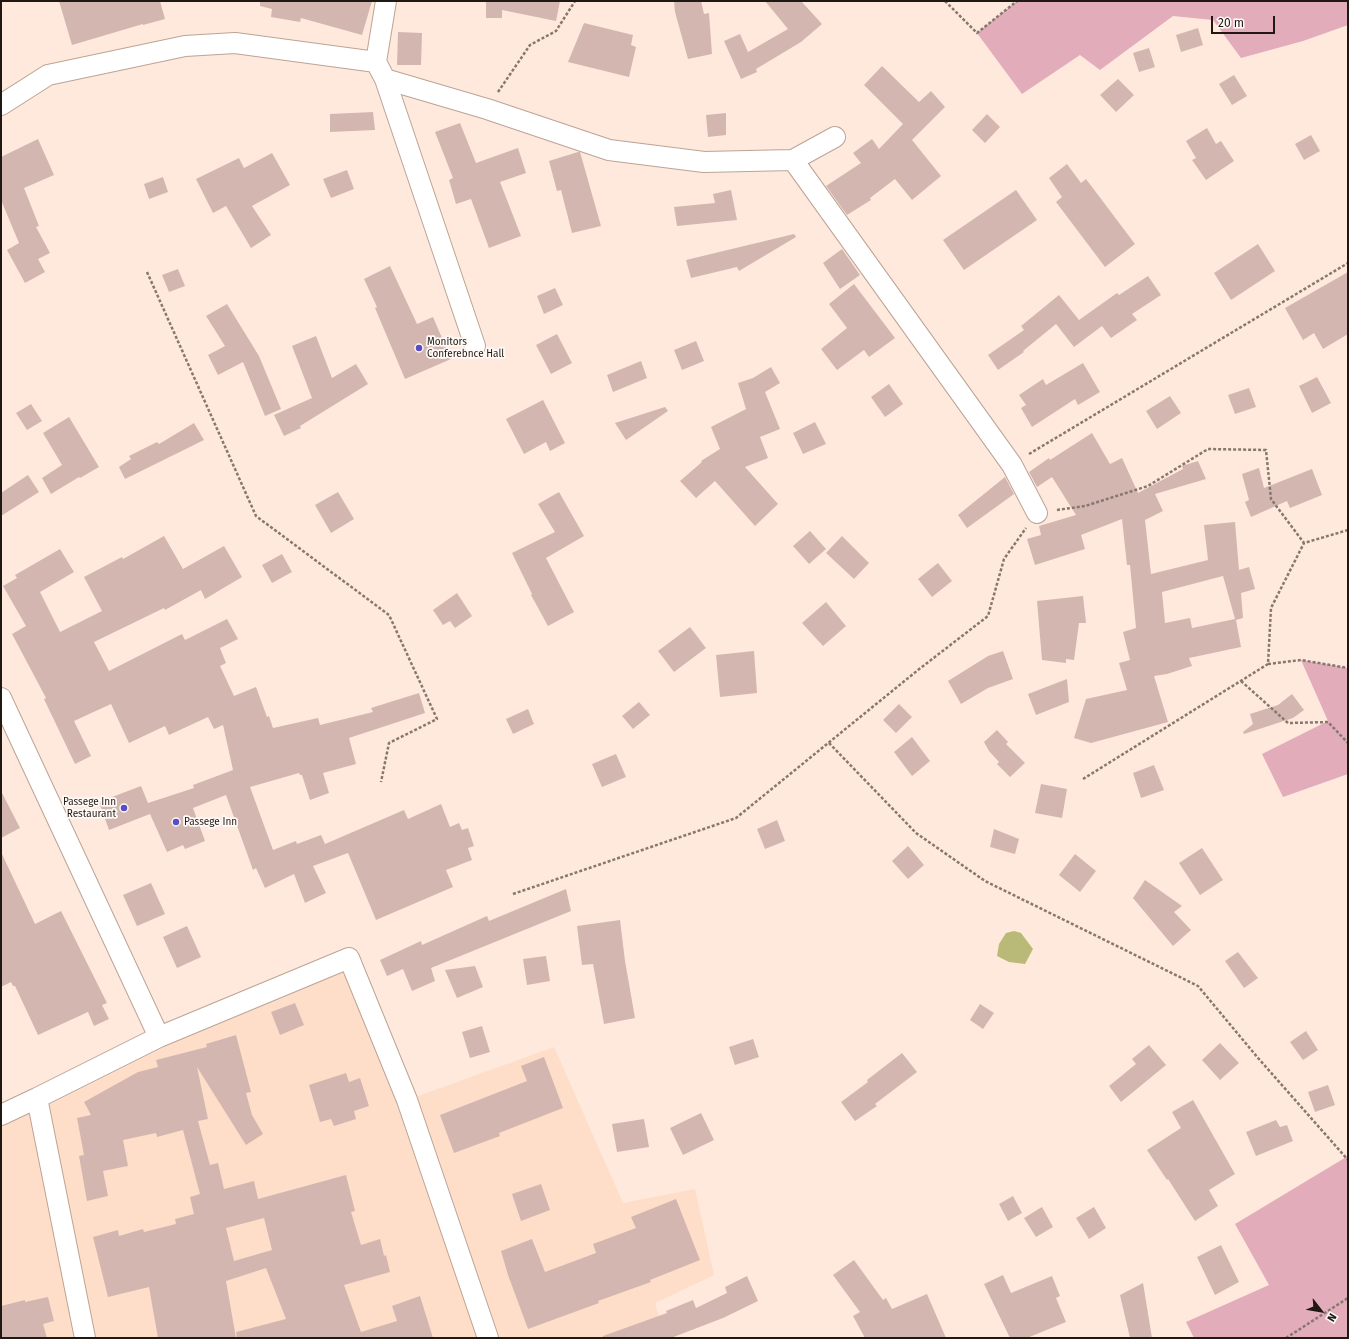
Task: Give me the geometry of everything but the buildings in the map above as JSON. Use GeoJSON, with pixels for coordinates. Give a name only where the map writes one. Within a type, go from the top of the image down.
{"type":"FeatureCollection","features":[{"type":"Feature","properties":{"kind":"street"},"geometry":{"type":"LineString","coordinates":[[386,1],[380,70],[475,346]]}},
{"type":"Feature","properties":{"kind":"street"},"geometry":{"type":"LineString","coordinates":[[1,105],[48,75],[185,46],[235,43],[380,70],[487,109],[610,150],[704,162],[793,160],[835,137]]}},
{"type":"Feature","properties":{"kind":"street"},"geometry":{"type":"LineString","coordinates":[[793,160],[1012,465],[1037,513]]}},
{"type":"Feature","properties":{"kind":"street"},"geometry":{"type":"LineString","coordinates":[[1,698],[159,1037]]}},
{"type":"Feature","properties":{"kind":"street"},"geometry":{"type":"LineString","coordinates":[[1,1115],[159,1037],[349,958],[407,1100],[488,1338]]}},
{"type":"Feature","properties":{"kind":"street"},"geometry":{"type":"LineString","coordinates":[[37,1098],[86,1338]]}},
{"type":"Feature","properties":{"kind":"path"},"geometry":{"type":"LineString","coordinates":[[487,109],[530,45],[556,31],[575,1]]}},
{"type":"Feature","properties":{"kind":"path"},"geometry":{"type":"LineString","coordinates":[[945,1],[978,33],[1017,1]]}},
{"type":"Feature","properties":{"kind":"path"},"geometry":{"type":"LineString","coordinates":[[1012,465],[1348,263]]}},
{"type":"Feature","properties":{"kind":"path"},"geometry":{"type":"LineString","coordinates":[[147,272],[256,516],[389,615],[437,719],[389,743],[381,782]]}},
{"type":"Feature","properties":{"kind":"path"},"geometry":{"type":"LineString","coordinates":[[513,894],[736,818],[988,616],[1004,559],[1037,513],[1085,506],[1148,486],[1208,449],[1266,450],[1271,499],[1304,543]]}},
{"type":"Feature","properties":{"kind":"path"},"geometry":{"type":"LineString","coordinates":[[1268,664],[1271,608],[1304,543],[1348,530]]}},
{"type":"Feature","properties":{"kind":"path"},"geometry":{"type":"LineString","coordinates":[[1083,778],[1268,664],[1301,660],[1348,668]]}},
{"type":"Feature","properties":{"kind":"path"},"geometry":{"type":"LineString","coordinates":[[1241,681],[1288,723],[1328,722],[1348,743]]}},
{"type":"Feature","properties":{"kind":"path"},"geometry":{"type":"LineString","coordinates":[[829,743],[916,833],[985,881],[1198,986],[1258,1058],[1348,1160]]}},
{"type":"Feature","properties":{"kind":"path"},"geometry":{"type":"LineString","coordinates":[[1286,1338],[1348,1298]]}},
{"type":"Feature","properties":{"kind":"shaded area"},"geometry":{"type":"Polygon","coordinates":[[[1017,1],[1348,1],[1348,25],[1303,41],[1241,58],[1213,20],[1173,16],[1100,70],[1080,55],[1022,94],[977,33],[1017,1]]]}},
{"type":"Feature","properties":{"kind":"shaded area"},"geometry":{"type":"Polygon","coordinates":[[[1301,660],[1348,668],[1348,774],[1283,797],[1262,754],[1328,721],[1301,660]]]}},
{"type":"Feature","properties":{"kind":"shaded area"},"geometry":{"type":"Polygon","coordinates":[[[1014,931],[1021,933],[1033,949],[1025,964],[1009,962],[997,956],[999,944],[1006,933],[1014,931]]]}},
{"type":"Feature","properties":{"kind":"shaded area"},"geometry":{"type":"Polygon","coordinates":[[[349,958],[407,1100],[554,1047],[623,1203],[695,1189],[714,1275],[655,1303],[665,1338],[1,1338],[1,1115],[349,958]]]}},
{"type":"Feature","properties":{"kind":"shaded area"},"geometry":{"type":"Polygon","coordinates":[[[1348,1156],[1348,1338],[1194,1338],[1186,1322],[1269,1285],[1235,1224],[1348,1156]]]}},
{"type":"Feature","properties":{"kind":"place","name":"Monitors Conferebnce Hall"},"geometry":{"type":"Point","coordinates":[419,348]}},
{"type":"Feature","properties":{"kind":"place","name":"Passege Inn Restaurant"},"geometry":{"type":"Point","coordinates":[124,808]}},
{"type":"Feature","properties":{"kind":"place","name":"Passege Inn"},"geometry":{"type":"Point","coordinates":[176,822]}}]}
